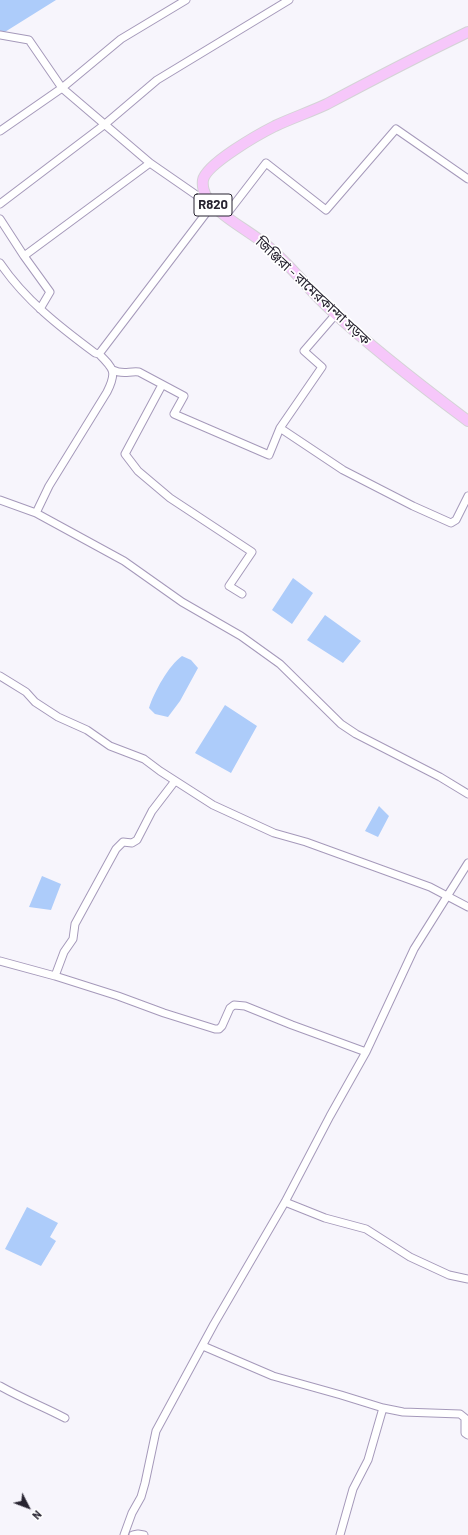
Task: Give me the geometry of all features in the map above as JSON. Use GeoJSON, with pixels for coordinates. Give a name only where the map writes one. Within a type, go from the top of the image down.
{"type":"FeatureCollection","features":[{"type":"Feature","properties":{"kind":"main road","name":"জিঞ্জিরা - রামেরকান্দা সড়ক"},"geometry":{"type":"LineString","coordinates":[[468,32],[414,58],[325,105],[275,126],[225,157],[206,173],[203,179],[206,198],[215,208],[271,249],[336,314],[387,360],[468,421]]}},
{"type":"Feature","properties":{"kind":"street"},"geometry":{"type":"LineString","coordinates":[[0,131],[62,88],[121,39],[186,0]]}},
{"type":"Feature","properties":{"kind":"street"},"geometry":{"type":"LineString","coordinates":[[0,204],[104,125],[157,80],[289,0]]}},
{"type":"Feature","properties":{"kind":"street"},"geometry":{"type":"LineString","coordinates":[[0,35],[29,40],[62,88],[150,163],[215,208]]}},
{"type":"Feature","properties":{"kind":"street"},"geometry":{"type":"LineString","coordinates":[[226,216],[266,162],[326,210],[396,129],[468,179]]}},
{"type":"Feature","properties":{"kind":"street"},"geometry":{"type":"LineString","coordinates":[[24,256],[150,163]]}},
{"type":"Feature","properties":{"kind":"street"},"geometry":{"type":"LineString","coordinates":[[99,354],[206,213],[210,208],[215,208]]}},
{"type":"Feature","properties":{"kind":"street"},"geometry":{"type":"LineString","coordinates":[[0,219],[50,292],[40,309]]}},
{"type":"Feature","properties":{"kind":"street"},"geometry":{"type":"LineString","coordinates":[[0,263],[26,296],[57,324],[95,353],[99,354],[113,370],[124,374],[132,371],[139,372],[184,396],[174,414],[269,455],[280,428],[322,367],[304,351],[336,314]]}},
{"type":"Feature","properties":{"kind":"street"},"geometry":{"type":"LineString","coordinates":[[36,513],[53,480],[107,392],[113,379],[113,370]]}},
{"type":"Feature","properties":{"kind":"street"},"geometry":{"type":"LineString","coordinates":[[162,385],[125,454],[138,471],[170,498],[252,552],[229,586],[242,594]]}},
{"type":"Feature","properties":{"kind":"street"},"geometry":{"type":"LineString","coordinates":[[280,428],[343,470],[413,506],[451,523],[456,520],[468,496]]}},
{"type":"Feature","properties":{"kind":"street"},"geometry":{"type":"LineString","coordinates":[[0,500],[36,513],[124,561],[182,602],[241,636],[280,664],[313,698],[346,728],[440,776],[468,794]]}},
{"type":"Feature","properties":{"kind":"street"},"geometry":{"type":"LineString","coordinates":[[0,676],[26,692],[34,702],[58,717],[87,730],[110,746],[144,759],[213,805],[274,833],[314,845],[430,887],[468,907]]}},
{"type":"Feature","properties":{"kind":"street"},"geometry":{"type":"LineString","coordinates":[[55,976],[64,952],[73,939],[75,924],[116,849],[120,843],[132,843],[137,840],[152,812],[175,781]]}},
{"type":"Feature","properties":{"kind":"street"},"geometry":{"type":"LineString","coordinates":[[124,1535],[145,1483],[156,1431],[285,1202],[330,1116],[366,1052],[414,949],[468,863]]}},
{"type":"Feature","properties":{"kind":"street"},"geometry":{"type":"LineString","coordinates":[[0,961],[55,976],[214,1029],[219,1029],[222,1026],[230,1008],[234,1005],[245,1006],[366,1052]]}},
{"type":"Feature","properties":{"kind":"street"},"geometry":{"type":"LineString","coordinates":[[285,1202],[325,1218],[366,1229],[410,1257],[449,1275],[468,1279]]}},
{"type":"Feature","properties":{"kind":"street"},"geometry":{"type":"LineString","coordinates":[[203,1346],[273,1376],[383,1408],[409,1412],[460,1414],[465,1418],[465,1433],[468,1435]]}},
{"type":"Feature","properties":{"kind":"street"},"geometry":{"type":"LineString","coordinates":[[0,1386],[24,1400],[43,1407],[65,1418]]}},
{"type":"Feature","properties":{"kind":"street"},"geometry":{"type":"LineString","coordinates":[[340,1535],[353,1489],[368,1460],[383,1408]]}},
{"type":"Feature","properties":{"kind":"street"},"geometry":{"type":"LineString","coordinates":[[133,1535],[144,1535]]}},
{"type":"Feature","properties":{"kind":"water"},"geometry":{"type":"Polygon","coordinates":[[[0,0],[56,0],[0,35],[0,0]]]}},
{"type":"Feature","properties":{"kind":"water"},"geometry":{"type":"Polygon","coordinates":[[[293,578],[313,593],[292,624],[272,610],[293,578]]]}},
{"type":"Feature","properties":{"kind":"water"},"geometry":{"type":"Polygon","coordinates":[[[325,615],[361,641],[343,663],[307,640],[325,615]]]}},
{"type":"Feature","properties":{"kind":"water"},"geometry":{"type":"Polygon","coordinates":[[[182,656],[191,660],[198,668],[180,701],[168,717],[155,714],[149,708],[154,694],[167,672],[182,656]]]}},
{"type":"Feature","properties":{"kind":"water"},"geometry":{"type":"Polygon","coordinates":[[[225,705],[257,726],[231,773],[195,753],[225,705]]]}},
{"type":"Feature","properties":{"kind":"water"},"geometry":{"type":"Polygon","coordinates":[[[379,806],[389,816],[378,837],[365,831],[379,806]]]}},
{"type":"Feature","properties":{"kind":"water"},"geometry":{"type":"Polygon","coordinates":[[[42,876],[61,884],[51,910],[29,907],[42,876]]]}},
{"type":"Feature","properties":{"kind":"water"},"geometry":{"type":"Polygon","coordinates":[[[27,1207],[58,1223],[50,1237],[56,1241],[41,1266],[5,1249],[27,1207]]]}}]}
